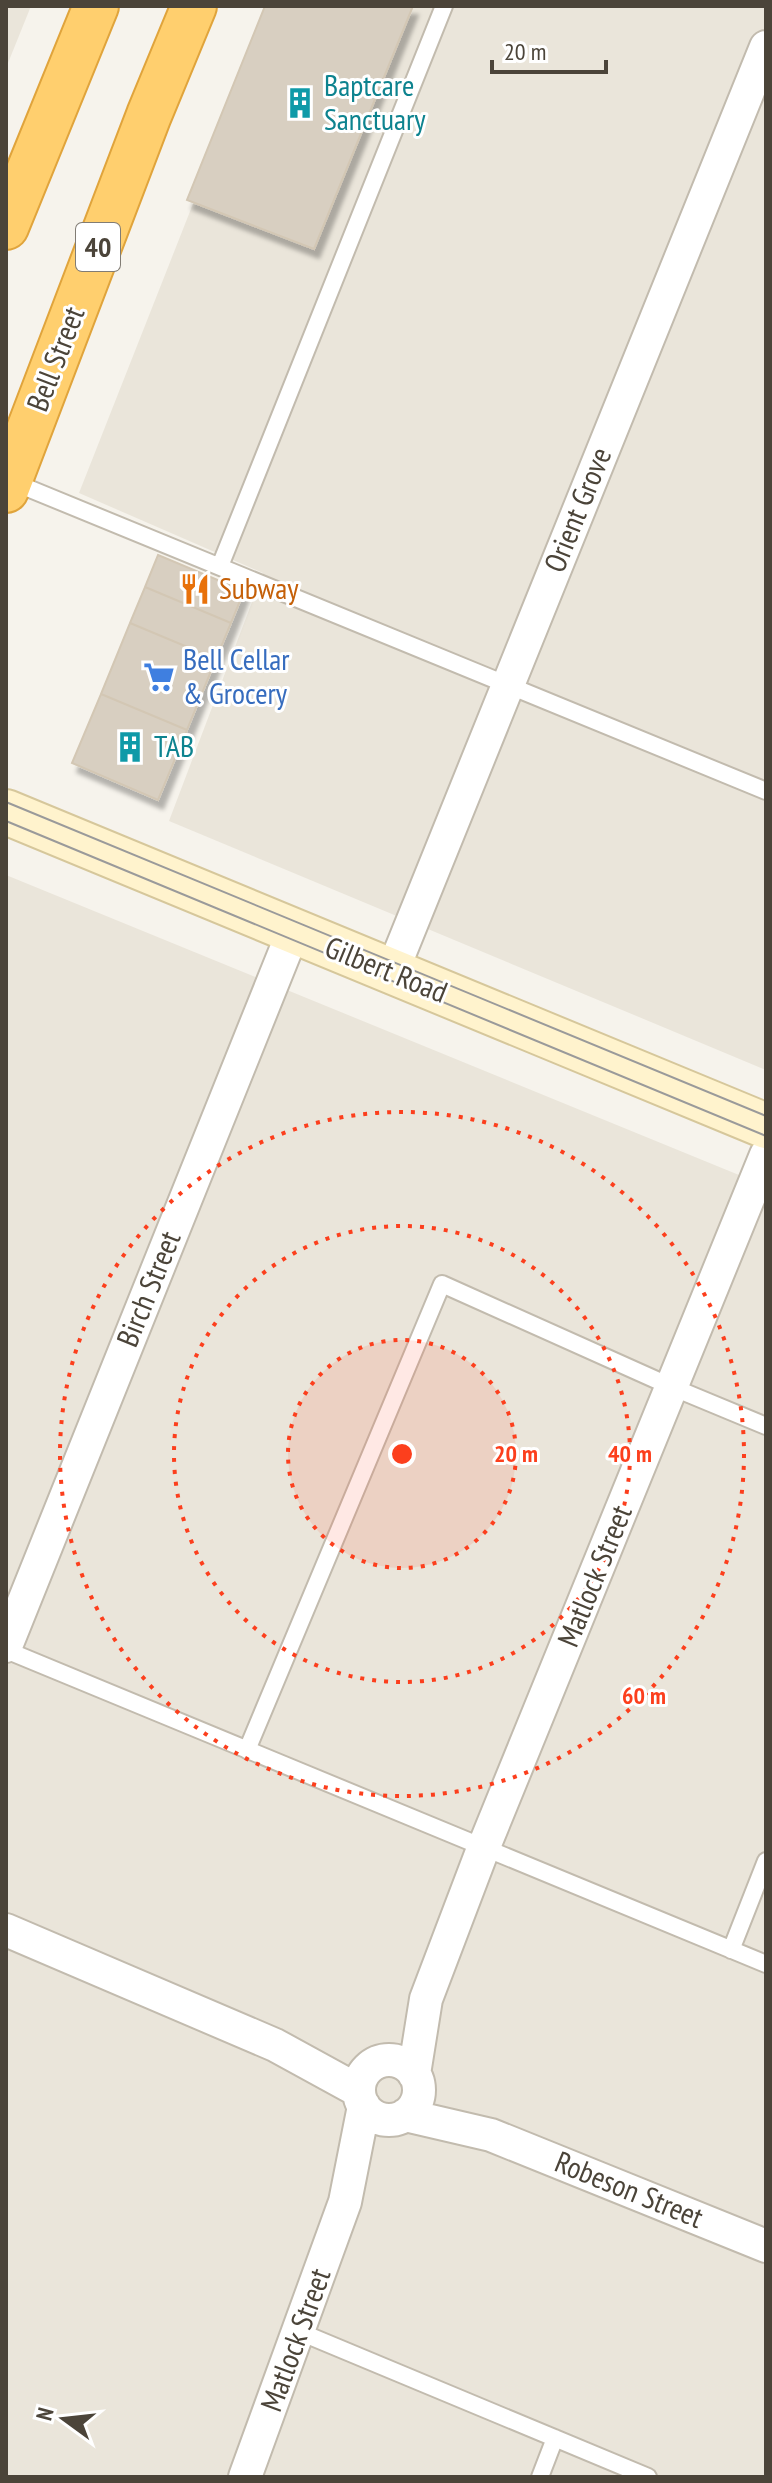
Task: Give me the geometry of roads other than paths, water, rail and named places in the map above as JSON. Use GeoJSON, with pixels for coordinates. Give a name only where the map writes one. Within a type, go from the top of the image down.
{"type":"FeatureCollection","features":[{"type":"Feature","properties":{"kind":"highway"},"geometry":{"type":"LineString","coordinates":[[6,227],[96,6]]}},
{"type":"Feature","properties":{"kind":"highway","name":"Bell Street"},"geometry":{"type":"LineString","coordinates":[[8,485],[149,115],[194,6]]}},
{"type":"Feature","properties":{"kind":"street","name":"Orient Grove"},"geometry":{"type":"LineString","coordinates":[[392,972],[766,47]]}},
{"type":"Feature","properties":{"kind":"street","name":"Gilbert Road"},"geometry":{"type":"LineString","coordinates":[[6,812],[766,1126]]}},
{"type":"Feature","properties":{"kind":"street","name":"Birch Street"},"geometry":{"type":"LineString","coordinates":[[6,1648],[293,932]]}},
{"type":"Feature","properties":{"kind":"street","name":"Matlock Street"},"geometry":{"type":"LineString","coordinates":[[245,2477],[300,2332],[345,2202],[378,2093],[426,1999],[483,1849],[766,1155]]}},
{"type":"Feature","properties":{"kind":"street","name":"Robeson Street"},"geometry":{"type":"LineString","coordinates":[[6,1930],[275,2045],[378,2093],[766,2246]]}},
{"type":"Feature","properties":{"kind":"street","name":"Matlock Street"},"geometry":{"type":"LineString","coordinates":[[378,2093],[416,2101],[426,1999]]}},
{"type":"Feature","properties":{"kind":"street","name":"Robeson Street"},"geometry":{"type":"LineString","coordinates":[[378,2093],[399,2062],[416,2079],[491,2135]]}},
{"type":"Feature","properties":{"kind":"lane"},"geometry":{"type":"LineString","coordinates":[[220,566],[444,6]]}},
{"type":"Feature","properties":{"kind":"lane"},"geometry":{"type":"LineString","coordinates":[[8,485],[220,566],[766,791]]}},
{"type":"Feature","properties":{"kind":"lane"},"geometry":{"type":"LineString","coordinates":[[247,1750],[442,1284],[766,1426]]}},
{"type":"Feature","properties":{"kind":"lane"},"geometry":{"type":"LineString","coordinates":[[6,1648],[483,1849],[766,1964]]}},
{"type":"Feature","properties":{"kind":"lane"},"geometry":{"type":"LineString","coordinates":[[731,1950],[766,1861]]}},
{"type":"Feature","properties":{"kind":"lane"},"geometry":{"type":"LineString","coordinates":[[300,2332],[648,2477]]}},
{"type":"Feature","properties":{"kind":"lane"},"geometry":{"type":"LineString","coordinates":[[540,2477],[555,2438]]}},
{"type":"Feature","properties":{"kind":"tram line"},"geometry":{"type":"LineString","coordinates":[[6,802],[766,1116]]}},
{"type":"Feature","properties":{"kind":"tram line"},"geometry":{"type":"LineString","coordinates":[[6,821],[766,1136]]}},
{"type":"Feature","properties":{"kind":"place","name":"Baptcare Sanctuary"},"geometry":{"type":"Point","coordinates":[300,103]}},
{"type":"Feature","properties":{"kind":"place","name":"Subway"},"geometry":{"type":"Point","coordinates":[195,589]}},
{"type":"Feature","properties":{"kind":"place","name":"Bell Cellar & Grocery"},"geometry":{"type":"Point","coordinates":[159,677]}},
{"type":"Feature","properties":{"kind":"place","name":"TAB"},"geometry":{"type":"Point","coordinates":[130,747]}}]}
